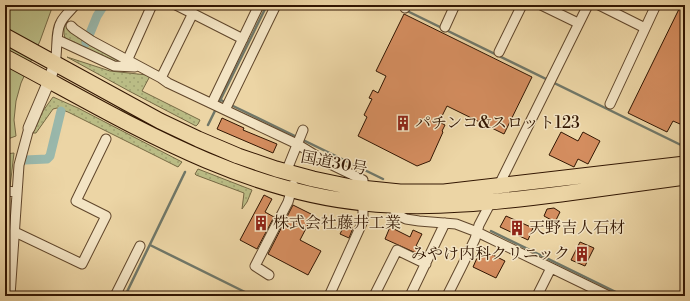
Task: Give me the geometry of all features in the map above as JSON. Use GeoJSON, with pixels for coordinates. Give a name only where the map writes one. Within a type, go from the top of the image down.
{"type":"FeatureCollection","features":[{"type":"Feature","properties":{"kind":"highway","name":"国道30号"},"geometry":{"type":"LineString","coordinates":[[5,36],[160,121],[292,180]]}},
{"type":"Feature","properties":{"kind":"highway","name":"国道30号"},"geometry":{"type":"LineString","coordinates":[[5,57],[146,132],[213,164],[263,182],[313,179],[366,198],[391,205],[425,206],[491,202],[685,177]]}},
{"type":"Feature","properties":{"kind":"highway","name":"国道30号"},"geometry":{"type":"LineString","coordinates":[[366,198],[498,187],[685,164]]}},
{"type":"Feature","properties":{"kind":"street"},"geometry":{"type":"LineString","coordinates":[[10,296],[9,264],[15,232],[19,165],[43,77],[58,40],[58,31],[61,22],[75,5]]}},
{"type":"Feature","properties":{"kind":"street"},"geometry":{"type":"LineString","coordinates":[[127,61],[152,5]]}},
{"type":"Feature","properties":{"kind":"street"},"geometry":{"type":"LineString","coordinates":[[176,5],[243,39]]}},
{"type":"Feature","properties":{"kind":"street"},"geometry":{"type":"LineString","coordinates":[[221,106],[243,39],[259,5]]}},
{"type":"Feature","properties":{"kind":"street"},"geometry":{"type":"LineString","coordinates":[[221,106],[276,5]]}},
{"type":"Feature","properties":{"kind":"street"},"geometry":{"type":"LineString","coordinates":[[445,26],[455,5]]}},
{"type":"Feature","properties":{"kind":"street"},"geometry":{"type":"LineString","coordinates":[[499,52],[522,5]]}},
{"type":"Feature","properties":{"kind":"street"},"geometry":{"type":"LineString","coordinates":[[541,5],[578,23]]}},
{"type":"Feature","properties":{"kind":"street"},"geometry":{"type":"LineString","coordinates":[[458,296],[448,294],[479,225],[588,5]]}},
{"type":"Feature","properties":{"kind":"street"},"geometry":{"type":"LineString","coordinates":[[598,5],[646,28]]}},
{"type":"Feature","properties":{"kind":"street"},"geometry":{"type":"LineString","coordinates":[[610,104],[656,5]]}},
{"type":"Feature","properties":{"kind":"street"},"geometry":{"type":"LineString","coordinates":[[161,78],[193,14]]}},
{"type":"Feature","properties":{"kind":"street"},"geometry":{"type":"LineString","coordinates":[[71,26],[88,39],[168,83],[300,138],[328,163],[363,180],[366,198],[363,221],[329,296]]}},
{"type":"Feature","properties":{"kind":"street"},"geometry":{"type":"LineString","coordinates":[[58,40],[114,66],[140,68]]}},
{"type":"Feature","properties":{"kind":"street"},"geometry":{"type":"LineString","coordinates":[[269,275],[255,266],[288,202],[300,138]]}},
{"type":"Feature","properties":{"kind":"street"},"geometry":{"type":"LineString","coordinates":[[15,232],[82,264],[106,216],[76,201],[106,139]]}},
{"type":"Feature","properties":{"kind":"street"},"geometry":{"type":"LineString","coordinates":[[5,191],[17,192]]}},
{"type":"Feature","properties":{"kind":"street"},"geometry":{"type":"LineString","coordinates":[[391,205],[398,215],[406,219],[456,224],[477,232],[551,268],[596,293],[609,296]]}},
{"type":"Feature","properties":{"kind":"street"},"geometry":{"type":"LineString","coordinates":[[410,296],[445,223]]}},
{"type":"Feature","properties":{"kind":"street"},"geometry":{"type":"LineString","coordinates":[[115,296],[140,246]]}},
{"type":"Feature","properties":{"kind":"street"},"geometry":{"type":"LineString","coordinates":[[374,296],[397,250],[426,264]]}},
{"type":"Feature","properties":{"kind":"street"},"geometry":{"type":"LineString","coordinates":[[537,296],[551,268]]}},
{"type":"Feature","properties":{"kind":"green space"},"geometry":{"type":"Polygon","coordinates":[[[6,5],[53,5],[40,41],[21,83],[16,101],[14,120],[16,136],[5,140],[6,5]]]}},
{"type":"Feature","properties":{"kind":"green space"},"geometry":{"type":"Polygon","coordinates":[[[64,24],[69,26],[82,41],[120,62],[114,62],[100,57],[65,38],[64,24]]]}},
{"type":"Feature","properties":{"kind":"green space"},"geometry":{"type":"Polygon","coordinates":[[[67,57],[110,71],[150,76],[142,91],[200,120],[196,126],[67,57]]]}},
{"type":"Feature","properties":{"kind":"green space"},"geometry":{"type":"Polygon","coordinates":[[[76,83],[253,168],[252,170],[219,160],[138,121],[118,107],[76,83]]]}},
{"type":"Feature","properties":{"kind":"green space"},"geometry":{"type":"Polygon","coordinates":[[[53,97],[78,108],[182,162],[178,167],[68,112],[57,108],[53,109],[36,133],[33,133],[43,111],[53,97]]]}},
{"type":"Feature","properties":{"kind":"green space"},"geometry":{"type":"Polygon","coordinates":[[[14,153],[10,187],[5,188],[5,154],[14,153]]]}},
{"type":"Feature","properties":{"kind":"green space"},"geometry":{"type":"Polygon","coordinates":[[[198,169],[252,190],[242,209],[244,193],[196,175],[195,174],[198,169]]]}},
{"type":"Feature","properties":{"kind":"building"},"geometry":{"type":"Polygon","coordinates":[[[681,5],[685,5],[685,113],[680,124],[673,121],[667,132],[628,113],[681,5]]]}},
{"type":"Feature","properties":{"kind":"building"},"geometry":{"type":"Polygon","coordinates":[[[404,14],[532,77],[504,134],[447,106],[439,122],[445,125],[442,131],[443,132],[430,161],[417,166],[358,136],[367,117],[364,115],[372,99],[369,98],[373,90],[378,93],[386,76],[376,71],[404,14]]]}},
{"type":"Feature","properties":{"kind":"building"},"geometry":{"type":"Polygon","coordinates":[[[222,118],[244,128],[243,130],[277,144],[273,153],[217,129],[222,118]]]}},
{"type":"Feature","properties":{"kind":"building"},"geometry":{"type":"Polygon","coordinates":[[[561,132],[578,141],[583,132],[600,141],[588,164],[578,159],[574,167],[549,155],[561,132]]]}},
{"type":"Feature","properties":{"kind":"building","name":"株式会社藤井工業"},"geometry":{"type":"Polygon","coordinates":[[[264,195],[272,199],[265,212],[274,217],[257,249],[240,240],[264,195]]]}},
{"type":"Feature","properties":{"kind":"building"},"geometry":{"type":"Polygon","coordinates":[[[293,205],[313,215],[300,240],[321,251],[308,275],[268,254],[293,205]]]}},
{"type":"Feature","properties":{"kind":"building"},"geometry":{"type":"Polygon","coordinates":[[[554,208],[560,212],[555,222],[544,216],[547,209],[554,208]]]}},
{"type":"Feature","properties":{"kind":"building","name":"天野吉人石材"},"geometry":{"type":"Polygon","coordinates":[[[506,216],[533,228],[528,240],[500,227],[506,216]]]}},
{"type":"Feature","properties":{"kind":"building"},"geometry":{"type":"Polygon","coordinates":[[[345,224],[353,228],[349,238],[340,234],[345,224]]]}},
{"type":"Feature","properties":{"kind":"building"},"geometry":{"type":"Polygon","coordinates":[[[390,227],[410,237],[413,230],[422,234],[416,246],[419,247],[416,253],[385,239],[390,227]]]}},
{"type":"Feature","properties":{"kind":"building","name":"みやけ内科クリニック"},"geometry":{"type":"Polygon","coordinates":[[[580,242],[594,248],[585,266],[571,260],[580,242]]]}},
{"type":"Feature","properties":{"kind":"building"},"geometry":{"type":"Polygon","coordinates":[[[481,249],[505,261],[496,278],[473,267],[481,249]]]}},
{"type":"Feature","properties":{"kind":"waterway"},"geometry":{"type":"LineString","coordinates":[[86,43],[97,16],[104,5]]}},
{"type":"Feature","properties":{"kind":"waterway"},"geometry":{"type":"LineString","coordinates":[[208,125],[267,5]]}},
{"type":"Feature","properties":{"kind":"waterway"},"geometry":{"type":"LineString","coordinates":[[395,5],[685,147]]}},
{"type":"Feature","properties":{"kind":"waterway"},"geometry":{"type":"LineString","coordinates":[[221,100],[226,103]]}},
{"type":"Feature","properties":{"kind":"waterway"},"geometry":{"type":"LineString","coordinates":[[231,105],[383,179]]}},
{"type":"Feature","properties":{"kind":"waterway"},"geometry":{"type":"LineString","coordinates":[[25,160],[47,159],[50,156],[61,111]]}},
{"type":"Feature","properties":{"kind":"waterway"},"geometry":{"type":"LineString","coordinates":[[125,296],[185,172]]}},
{"type":"Feature","properties":{"kind":"waterway"},"geometry":{"type":"LineString","coordinates":[[491,231],[624,296]]}},
{"type":"Feature","properties":{"kind":"waterway"},"geometry":{"type":"LineString","coordinates":[[150,245],[253,296]]}},
{"type":"Feature","properties":{"kind":"place","name":"パチンコ&スロット123"},"geometry":{"type":"Point","coordinates":[403,123]}},
{"type":"Feature","properties":{"kind":"place","name":"株式会社藤井工業"},"geometry":{"type":"Point","coordinates":[261,223]}},
{"type":"Feature","properties":{"kind":"place","name":"天野吉人石材"},"geometry":{"type":"Point","coordinates":[517,228]}},
{"type":"Feature","properties":{"kind":"place","name":"みやけ内科クリニック"},"geometry":{"type":"Point","coordinates":[582,254]}}]}
